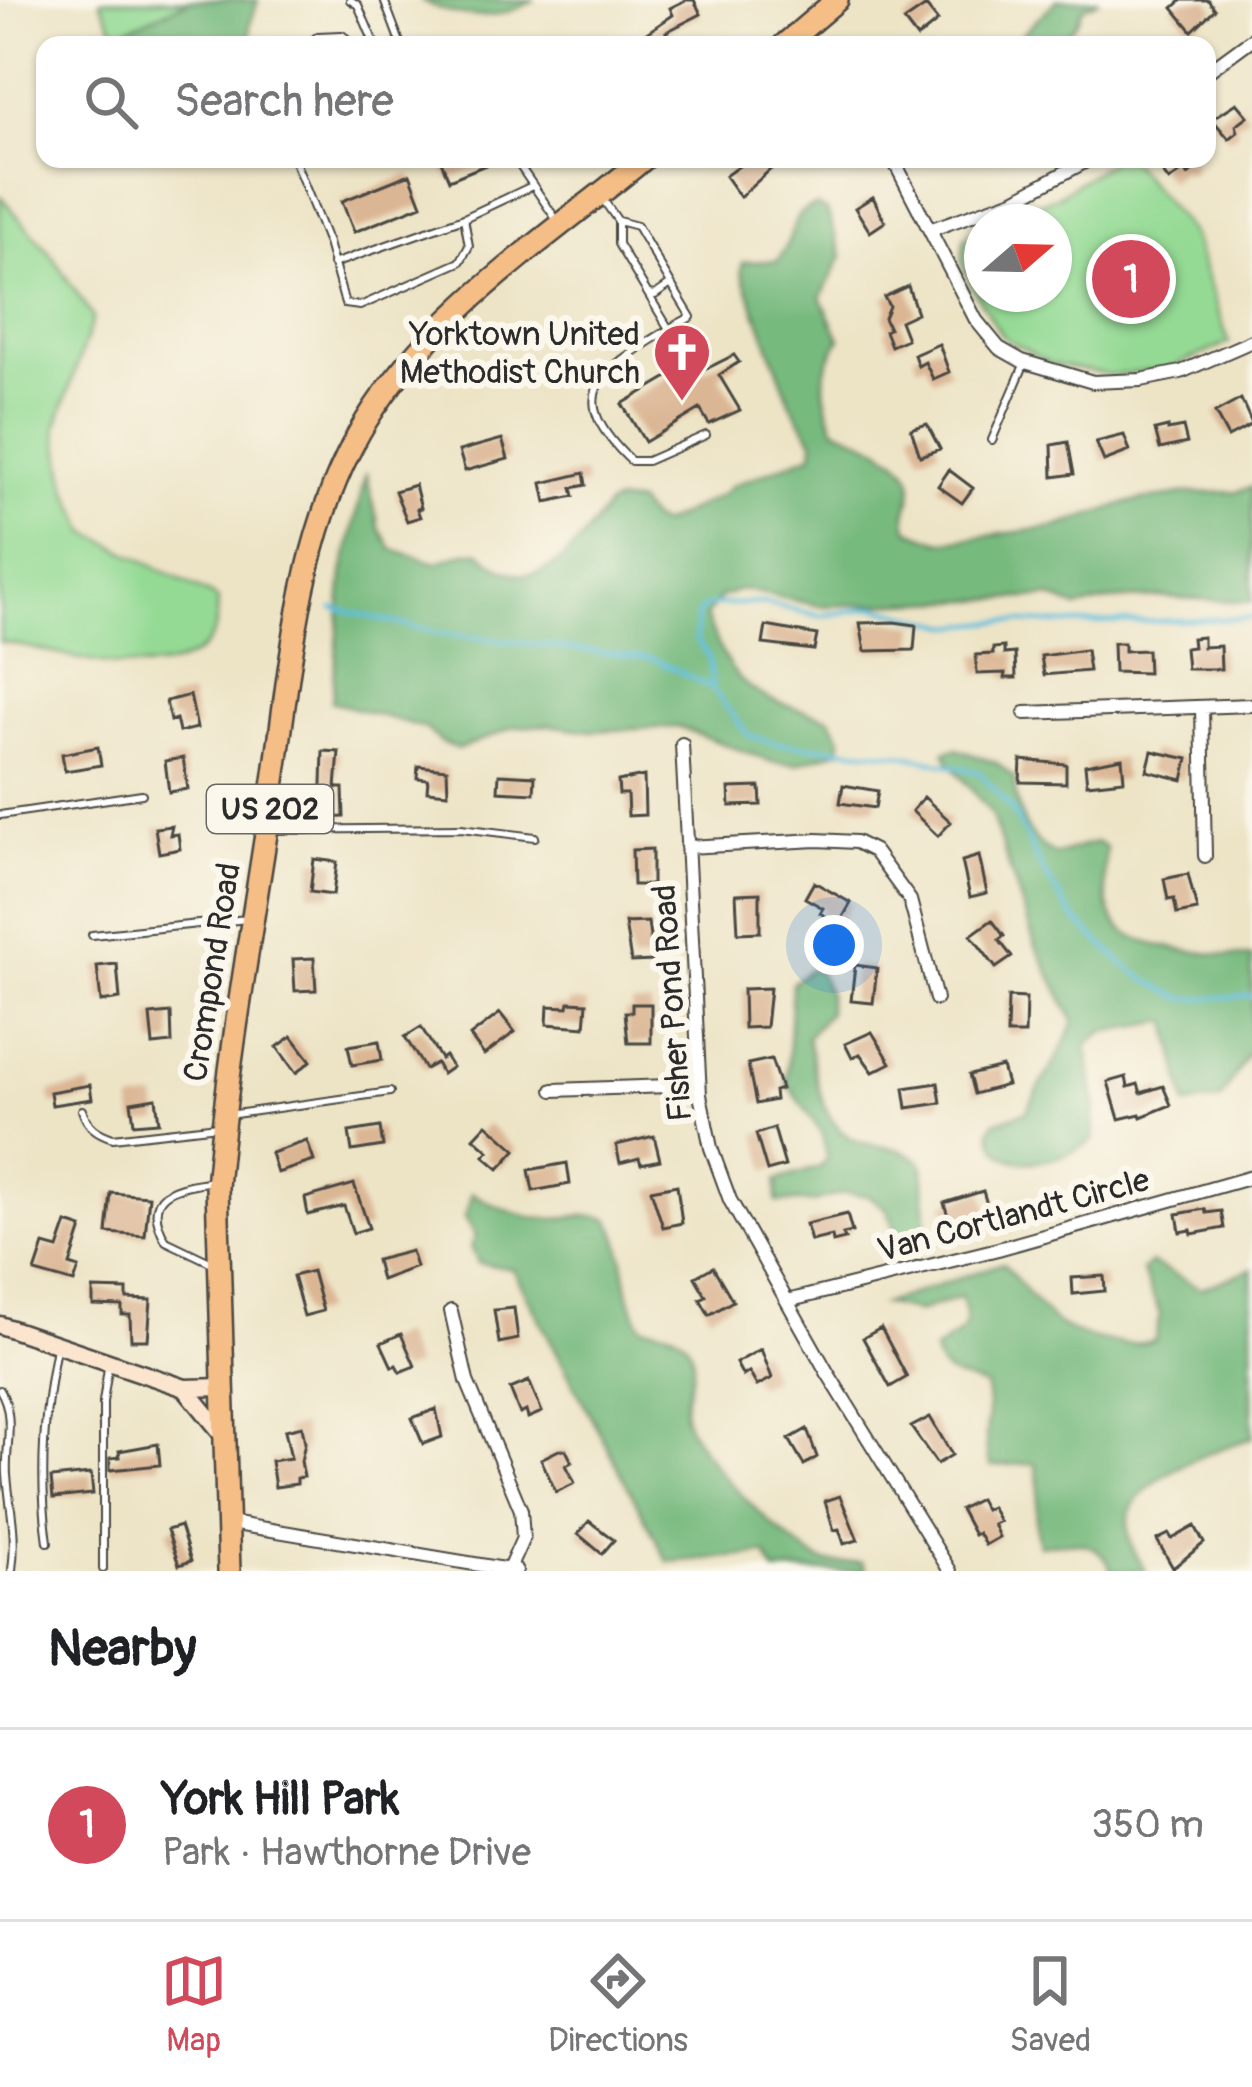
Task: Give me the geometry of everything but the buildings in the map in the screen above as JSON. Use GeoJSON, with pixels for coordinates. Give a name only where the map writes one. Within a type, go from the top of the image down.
{"type":"FeatureCollection","features":[{"type":"Feature","properties":{"kind":"highway"},"geometry":{"type":"LineString","coordinates":[[800,36],[836,0]]}},
{"type":"Feature","properties":{"kind":"highway","name":"Crompond Road"},"geometry":{"type":"LineString","coordinates":[[229,1571],[218,1180],[222,1121],[309,562],[323,511],[367,419],[415,356],[474,299],[633,168]]}},
{"type":"Feature","properties":{"kind":"street"},"geometry":{"type":"LineString","coordinates":[[1216,65],[1252,39]]}},
{"type":"Feature","properties":{"kind":"street"},"geometry":{"type":"LineString","coordinates":[[897,168],[976,320],[999,348],[1025,362],[1094,382],[1141,380],[1181,372],[1252,341]]}},
{"type":"Feature","properties":{"kind":"street"},"geometry":{"type":"LineString","coordinates":[[932,229],[1014,200],[1073,168]]}},
{"type":"Feature","properties":{"kind":"street"},"geometry":{"type":"LineString","coordinates":[[1025,713],[1252,705]]}},
{"type":"Feature","properties":{"kind":"street"},"geometry":{"type":"LineString","coordinates":[[1202,707],[1205,856]]}},
{"type":"Feature","properties":{"kind":"street","name":"Fisher Pond Road"},"geometry":{"type":"LineString","coordinates":[[682,744],[699,1084],[711,1148],[730,1200],[827,1372],[950,1571]]}},
{"type":"Feature","properties":{"kind":"street"},"geometry":{"type":"LineString","coordinates":[[687,848],[817,840],[856,842],[874,851],[910,899],[936,999]]}},
{"type":"Feature","properties":{"kind":"street"},"geometry":{"type":"LineString","coordinates":[[554,1090],[699,1084]]}},
{"type":"Feature","properties":{"kind":"street","name":"Van Cortlandt Circle"},"geometry":{"type":"LineString","coordinates":[[787,1300],[998,1249],[1252,1177]]}},
{"type":"Feature","properties":{"kind":"street"},"geometry":{"type":"LineString","coordinates":[[230,1523],[512,1570],[523,1538],[521,1510],[467,1381],[451,1311]]}},
{"type":"Feature","properties":{"kind":"street"},"geometry":{"type":"LineString","coordinates":[[0,1324],[185,1388],[224,1387]]}},
{"type":"Feature","properties":{"kind":"street"},"geometry":{"type":"LineString","coordinates":[[185,1388],[226,1438]]}},
{"type":"Feature","properties":{"kind":"lane"},"geometry":{"type":"LineString","coordinates":[[350,0],[358,5],[372,36]]}},
{"type":"Feature","properties":{"kind":"lane"},"geometry":{"type":"LineString","coordinates":[[384,0],[398,36]]}},
{"type":"Feature","properties":{"kind":"lane"},"geometry":{"type":"LineString","coordinates":[[297,168],[345,304],[360,305],[460,262],[469,245],[464,218]]}},
{"type":"Feature","properties":{"kind":"lane"},"geometry":{"type":"LineString","coordinates":[[521,168],[562,227]]}},
{"type":"Feature","properties":{"kind":"lane"},"geometry":{"type":"LineString","coordinates":[[333,264],[464,218],[532,186]]}},
{"type":"Feature","properties":{"kind":"lane"},"geometry":{"type":"LineString","coordinates":[[600,195],[618,221],[618,244],[669,329]]}},
{"type":"Feature","properties":{"kind":"lane"},"geometry":{"type":"LineString","coordinates":[[618,221],[637,226],[691,317],[611,367],[598,381],[593,398],[599,418],[614,445],[631,461],[647,461],[706,435]]}},
{"type":"Feature","properties":{"kind":"lane"},"geometry":{"type":"LineString","coordinates":[[648,294],[655,296],[671,284]]}},
{"type":"Feature","properties":{"kind":"lane"},"geometry":{"type":"LineString","coordinates":[[992,440],[1025,362]]}},
{"type":"Feature","properties":{"kind":"lane"},"geometry":{"type":"LineString","coordinates":[[0,815],[142,794]]}},
{"type":"Feature","properties":{"kind":"lane"},"geometry":{"type":"LineString","coordinates":[[267,830],[461,828],[535,837]]}},
{"type":"Feature","properties":{"kind":"lane"},"geometry":{"type":"LineString","coordinates":[[92,934],[251,919]]}},
{"type":"Feature","properties":{"kind":"lane"},"geometry":{"type":"LineString","coordinates":[[82,1109],[86,1121],[113,1138],[390,1092]]}},
{"type":"Feature","properties":{"kind":"lane"},"geometry":{"type":"LineString","coordinates":[[218,1180],[168,1189],[158,1210],[166,1241],[220,1267]]}},
{"type":"Feature","properties":{"kind":"lane"},"geometry":{"type":"LineString","coordinates":[[48,1542],[46,1431],[56,1345]]}},
{"type":"Feature","properties":{"kind":"lane"},"geometry":{"type":"LineString","coordinates":[[103,1569],[103,1402],[109,1364]]}},
{"type":"Feature","properties":{"kind":"lane"},"geometry":{"type":"LineString","coordinates":[[0,1390],[9,1414],[7,1471],[16,1533],[12,1570]]}},
{"type":"Feature","properties":{"kind":"green space"},"geometry":{"type":"Polygon","coordinates":[[[100,0],[191,0],[116,34],[100,0]]]}},
{"type":"Feature","properties":{"kind":"green space"},"geometry":{"type":"Polygon","coordinates":[[[191,0],[258,0],[250,36],[116,34],[191,0]]]}},
{"type":"Feature","properties":{"kind":"green space"},"geometry":{"type":"Polygon","coordinates":[[[420,0],[535,0],[505,13],[478,16],[420,0]]]}},
{"type":"Feature","properties":{"kind":"green space"},"geometry":{"type":"Polygon","coordinates":[[[1057,0],[1100,0],[1083,8],[1064,36],[1020,36],[1057,0]]]}},
{"type":"Feature","properties":{"kind":"green space"},"geometry":{"type":"Polygon","coordinates":[[[1100,168],[1137,168],[1192,234],[1229,343],[1168,369],[1112,375],[1051,364],[1003,337],[987,312],[1072,312],[1072,204],[1039,204],[1100,168]]]}},
{"type":"Feature","properties":{"kind":"green space"},"geometry":{"type":"Polygon","coordinates":[[[0,196],[51,254],[93,318],[56,428],[67,488],[87,532],[218,599],[212,636],[195,654],[172,664],[113,664],[0,642],[0,196]]]}},
{"type":"Feature","properties":{"kind":"green space"},"geometry":{"type":"Polygon","coordinates":[[[817,206],[827,211],[842,256],[821,297],[840,339],[825,373],[826,404],[835,428],[881,449],[909,474],[909,530],[941,542],[1056,527],[1130,502],[1252,487],[1252,602],[1159,597],[1077,608],[1050,597],[821,606],[742,589],[720,597],[706,616],[738,677],[765,697],[830,718],[841,738],[840,750],[795,764],[772,762],[679,727],[591,731],[548,725],[514,727],[459,749],[425,728],[332,702],[343,573],[366,473],[379,527],[392,549],[436,563],[480,552],[500,568],[536,574],[567,555],[607,506],[616,502],[637,503],[651,520],[662,524],[731,486],[813,454],[814,442],[790,402],[741,271],[743,262],[777,261],[797,219],[817,206]]]}},
{"type":"Feature","properties":{"kind":"green space"},"geometry":{"type":"Polygon","coordinates":[[[956,749],[997,763],[1014,778],[1024,822],[1036,841],[1055,855],[1096,842],[1106,847],[1109,909],[1125,932],[1159,946],[1252,957],[1252,1047],[1220,1100],[1186,1105],[1168,1021],[1103,1032],[1087,1045],[1095,1105],[1093,1140],[1073,1152],[1032,1162],[1008,1157],[997,1148],[990,1131],[995,1122],[1027,1111],[1074,1021],[1035,944],[991,813],[949,762],[945,752],[956,749]]]}},
{"type":"Feature","properties":{"kind":"green space"},"geometry":{"type":"Polygon","coordinates":[[[810,969],[819,972],[828,994],[828,1013],[807,1037],[826,1108],[853,1139],[905,1152],[923,1164],[927,1238],[919,1244],[899,1244],[887,1209],[869,1196],[844,1193],[812,1202],[777,1202],[777,1180],[821,1167],[827,1157],[822,1133],[787,1083],[792,983],[810,969]]]}},
{"type":"Feature","properties":{"kind":"green space"},"geometry":{"type":"Polygon","coordinates":[[[472,1193],[531,1217],[609,1219],[642,1326],[676,1334],[690,1349],[693,1365],[684,1414],[703,1450],[767,1520],[810,1554],[825,1562],[862,1562],[866,1571],[774,1571],[766,1554],[668,1562],[513,1269],[478,1263],[471,1246],[476,1237],[465,1217],[472,1193]]]}},
{"type":"Feature","properties":{"kind":"green space"},"geometry":{"type":"Polygon","coordinates":[[[1003,1263],[1054,1321],[1075,1333],[1131,1344],[1155,1340],[1160,1314],[1142,1271],[1151,1263],[1201,1288],[1252,1269],[1252,1438],[1176,1469],[1142,1494],[1128,1527],[1131,1545],[1146,1571],[1112,1571],[1099,1552],[1082,1544],[1039,1545],[1035,1463],[991,1466],[985,1386],[953,1376],[936,1360],[934,1351],[958,1335],[965,1324],[961,1297],[918,1312],[883,1304],[1003,1263]]]}},
{"type":"Feature","properties":{"kind":"waterway"},"geometry":{"type":"LineString","coordinates":[[712,688],[709,657],[696,640],[696,620],[700,610],[710,605],[764,603],[821,616],[874,607],[951,626],[1252,618]]}},
{"type":"Feature","properties":{"kind":"waterway"},"geometry":{"type":"LineString","coordinates":[[333,608],[439,633],[654,659],[712,688],[748,735],[773,743],[900,754],[979,772],[1013,811],[1073,917],[1119,960],[1184,999],[1252,996]]}},
{"type":"Feature","properties":{"kind":"place","name":"York Hill Park"},"geometry":{"type":"Point","coordinates":[1131,279]}},
{"type":"Feature","properties":{"kind":"place","name":"Yorktown United Methodist Church"},"geometry":{"type":"Point","coordinates":[682,403]}}]}
